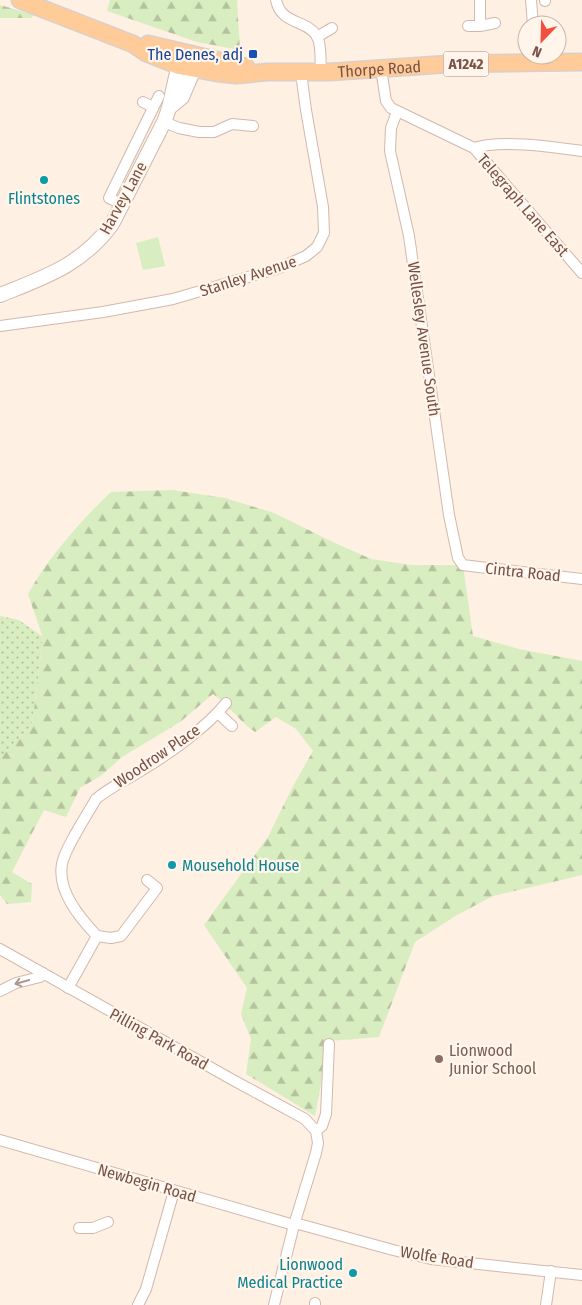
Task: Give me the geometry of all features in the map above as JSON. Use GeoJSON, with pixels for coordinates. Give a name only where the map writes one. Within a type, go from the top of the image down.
{"type":"FeatureCollection","features":[{"type":"Feature","properties":{"kind":"main road","name":"A1242"},"geometry":{"type":"LineString","coordinates":[[20,0],[133,44],[146,44],[188,61]]}},
{"type":"Feature","properties":{"kind":"main road","name":"Thorpe Road"},"geometry":{"type":"LineString","coordinates":[[188,61],[268,72],[301,73],[517,60]]}},
{"type":"Feature","properties":{"kind":"main road","name":"Thorpe Road"},"geometry":{"type":"LineString","coordinates":[[567,61],[582,62]]}},
{"type":"Feature","properties":{"kind":"street"},"geometry":{"type":"LineString","coordinates":[[276,0],[281,12],[288,19],[310,30],[317,37],[321,72]]}},
{"type":"Feature","properties":{"kind":"street"},"geometry":{"type":"LineString","coordinates":[[480,0],[480,26]]}},
{"type":"Feature","properties":{"kind":"street"},"geometry":{"type":"LineString","coordinates":[[531,0],[532,15]]}},
{"type":"Feature","properties":{"kind":"street"},"geometry":{"type":"LineString","coordinates":[[468,26],[495,23]]}},
{"type":"Feature","properties":{"kind":"street"},"geometry":{"type":"LineString","coordinates":[[317,37],[332,28]]}},
{"type":"Feature","properties":{"kind":"street","name":"Harvey Lane"},"geometry":{"type":"LineString","coordinates":[[0,295],[51,274],[77,260],[103,236],[122,204],[170,107],[182,97],[188,61]]}},
{"type":"Feature","properties":{"kind":"street"},"geometry":{"type":"LineString","coordinates":[[381,68],[386,100],[391,108],[397,112]]}},
{"type":"Feature","properties":{"kind":"street","name":"Stanley Avenue"},"geometry":{"type":"LineString","coordinates":[[0,326],[104,312],[172,299],[279,268],[306,256],[317,247],[324,233],[323,216],[301,73]]}},
{"type":"Feature","properties":{"kind":"street"},"geometry":{"type":"LineString","coordinates":[[122,204],[109,198],[159,96]]}},
{"type":"Feature","properties":{"kind":"street"},"geometry":{"type":"LineString","coordinates":[[143,102],[153,107]]}},
{"type":"Feature","properties":{"kind":"street","name":"Telegraph Lane East"},"geometry":{"type":"LineString","coordinates":[[397,112],[474,148],[582,273]]}},
{"type":"Feature","properties":{"kind":"street","name":"Wellesley Avenue South"},"geometry":{"type":"LineString","coordinates":[[397,112],[391,128],[390,151],[409,236],[449,515],[458,558],[464,565]]}},
{"type":"Feature","properties":{"kind":"street"},"geometry":{"type":"LineString","coordinates":[[164,122],[179,128],[199,132],[214,132],[232,124],[253,126]]}},
{"type":"Feature","properties":{"kind":"street"},"geometry":{"type":"LineString","coordinates":[[474,148],[485,144],[528,145],[582,151]]}},
{"type":"Feature","properties":{"kind":"street","name":"Cintra Road"},"geometry":{"type":"LineString","coordinates":[[464,565],[582,579]]}},
{"type":"Feature","properties":{"kind":"street","name":"Woodrow Place"},"geometry":{"type":"LineString","coordinates":[[97,936],[73,906],[64,886],[61,866],[65,854],[96,798],[172,750],[218,713],[226,703]]}},
{"type":"Feature","properties":{"kind":"street","name":"Woodrow Place"},"geometry":{"type":"LineString","coordinates":[[218,713],[232,726]]}},
{"type":"Feature","properties":{"kind":"street"},"geometry":{"type":"LineString","coordinates":[[68,988],[97,936],[112,938],[121,936],[157,888],[147,880]]}},
{"type":"Feature","properties":{"kind":"street","name":"Pilling Park Road"},"geometry":{"type":"LineString","coordinates":[[0,949],[233,1080],[294,1112],[305,1119],[316,1131]]}},
{"type":"Feature","properties":{"kind":"street"},"geometry":{"type":"LineString","coordinates":[[0,991],[16,983],[40,977],[43,973]]}},
{"type":"Feature","properties":{"kind":"street"},"geometry":{"type":"LineString","coordinates":[[274,1305],[316,1153],[318,1143],[316,1131],[322,1126],[326,1114],[329,1044]]}},
{"type":"Feature","properties":{"kind":"street","name":"Newbegin Road"},"geometry":{"type":"LineString","coordinates":[[0,1140],[295,1224]]}},
{"type":"Feature","properties":{"kind":"street"},"geometry":{"type":"LineString","coordinates":[[138,1305],[146,1289],[174,1191]]}},
{"type":"Feature","properties":{"kind":"street"},"geometry":{"type":"LineString","coordinates":[[79,1228],[93,1228],[108,1222]]}},
{"type":"Feature","properties":{"kind":"street","name":"Wolfe Road"},"geometry":{"type":"LineString","coordinates":[[295,1224],[422,1257],[582,1275]]}},
{"type":"Feature","properties":{"kind":"street"},"geometry":{"type":"LineString","coordinates":[[546,1305],[551,1271]]}},
{"type":"Feature","properties":{"kind":"green space"},"geometry":{"type":"Polygon","coordinates":[[[110,0],[237,0],[240,50],[197,42],[107,11],[110,0]]]}},
{"type":"Feature","properties":{"kind":"green space"},"geometry":{"type":"Polygon","coordinates":[[[0,5],[34,15],[31,18],[0,18],[0,5]]]}},
{"type":"Feature","properties":{"kind":"green space"},"geometry":{"type":"Polygon","coordinates":[[[158,237],[165,266],[143,270],[136,243],[158,237]]]}},
{"type":"Feature","properties":{"kind":"green space"},"geometry":{"type":"Polygon","coordinates":[[[172,490],[225,498],[274,513],[371,559],[411,565],[463,565],[473,636],[519,649],[582,661],[582,875],[493,896],[457,915],[415,942],[379,1037],[329,1041],[315,1116],[246,1074],[251,1039],[241,1014],[247,988],[204,925],[268,837],[313,751],[296,729],[276,717],[255,732],[213,694],[180,722],[122,757],[102,775],[80,788],[66,817],[44,810],[12,872],[32,884],[31,902],[7,904],[0,895],[0,758],[32,725],[43,638],[28,594],[66,540],[111,492],[172,490]]]}},
{"type":"Feature","properties":{"kind":"green space"},"geometry":{"type":"Polygon","coordinates":[[[0,616],[19,620],[43,637],[32,725],[0,758],[0,616]]]}},
{"type":"Feature","properties":{"kind":"place","name":"The Denes, adj"},"geometry":{"type":"Point","coordinates":[253,54]}},
{"type":"Feature","properties":{"kind":"place","name":"Flintstones"},"geometry":{"type":"Point","coordinates":[44,180]}},
{"type":"Feature","properties":{"kind":"place","name":"Mousehold House"},"geometry":{"type":"Point","coordinates":[172,865]}},
{"type":"Feature","properties":{"kind":"place","name":"Lionwood Junior School"},"geometry":{"type":"Point","coordinates":[439,1059]}},
{"type":"Feature","properties":{"kind":"place","name":"Lionwood Medical Practice"},"geometry":{"type":"Point","coordinates":[353,1273]}}]}
